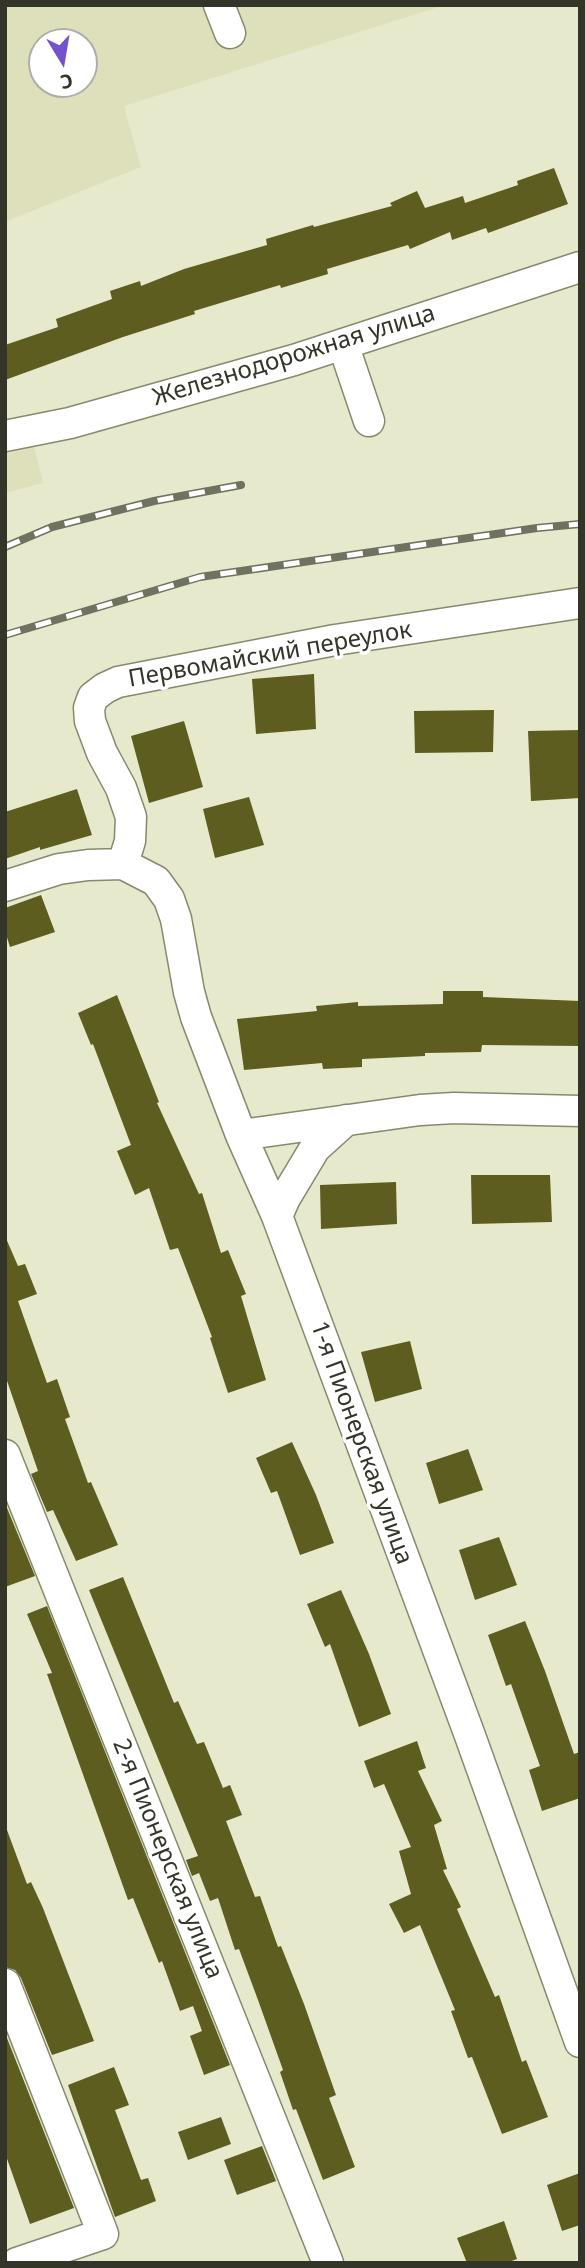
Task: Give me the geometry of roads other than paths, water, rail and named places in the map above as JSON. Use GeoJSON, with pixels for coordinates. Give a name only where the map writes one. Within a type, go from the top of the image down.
{"type":"FeatureCollection","features":[{"type":"Feature","properties":{"kind":"street"},"geometry":{"type":"LineString","coordinates":[[219,5],[230,33]]}},
{"type":"Feature","properties":{"kind":"street","name":"Железнодорожная улица"},"geometry":{"type":"LineString","coordinates":[[5,436],[70,423],[294,360],[580,267]]}},
{"type":"Feature","properties":{"kind":"street"},"geometry":{"type":"LineString","coordinates":[[343,344],[369,421]]}},
{"type":"Feature","properties":{"kind":"street","name":"Первомайский переулок"},"geometry":{"type":"LineString","coordinates":[[123,864],[131,841],[131,817],[121,788],[102,753],[90,721],[89,708],[93,697],[105,688],[118,682],[335,640],[580,603]]}},
{"type":"Feature","properties":{"kind":"street"},"geometry":{"type":"LineString","coordinates":[[5,886],[59,869],[123,864]]}},
{"type":"Feature","properties":{"kind":"street","name":"1-я Пионерская улица"},"geometry":{"type":"LineString","coordinates":[[123,864],[156,881],[169,899],[176,919],[196,1017],[241,1135],[277,1216],[469,1733],[580,2042]]}},
{"type":"Feature","properties":{"kind":"street"},"geometry":{"type":"LineString","coordinates":[[241,1135],[454,1108],[580,1111]]}},
{"type":"Feature","properties":{"kind":"street"},"geometry":{"type":"LineString","coordinates":[[277,1216],[315,1148],[346,1120]]}},
{"type":"Feature","properties":{"kind":"street","name":"2-я Пионерская улица"},"geometry":{"type":"LineString","coordinates":[[5,1455],[328,2263]]}},
{"type":"Feature","properties":{"kind":"street"},"geometry":{"type":"LineString","coordinates":[[5,1984],[103,2234],[17,2263]]}},
{"type":"Feature","properties":{"kind":"railway"},"geometry":{"type":"LineString","coordinates":[[5,547],[52,527],[154,501],[241,485]]}},
{"type":"Feature","properties":{"kind":"railway"},"geometry":{"type":"LineString","coordinates":[[5,635],[200,577],[580,524]]}}]}
